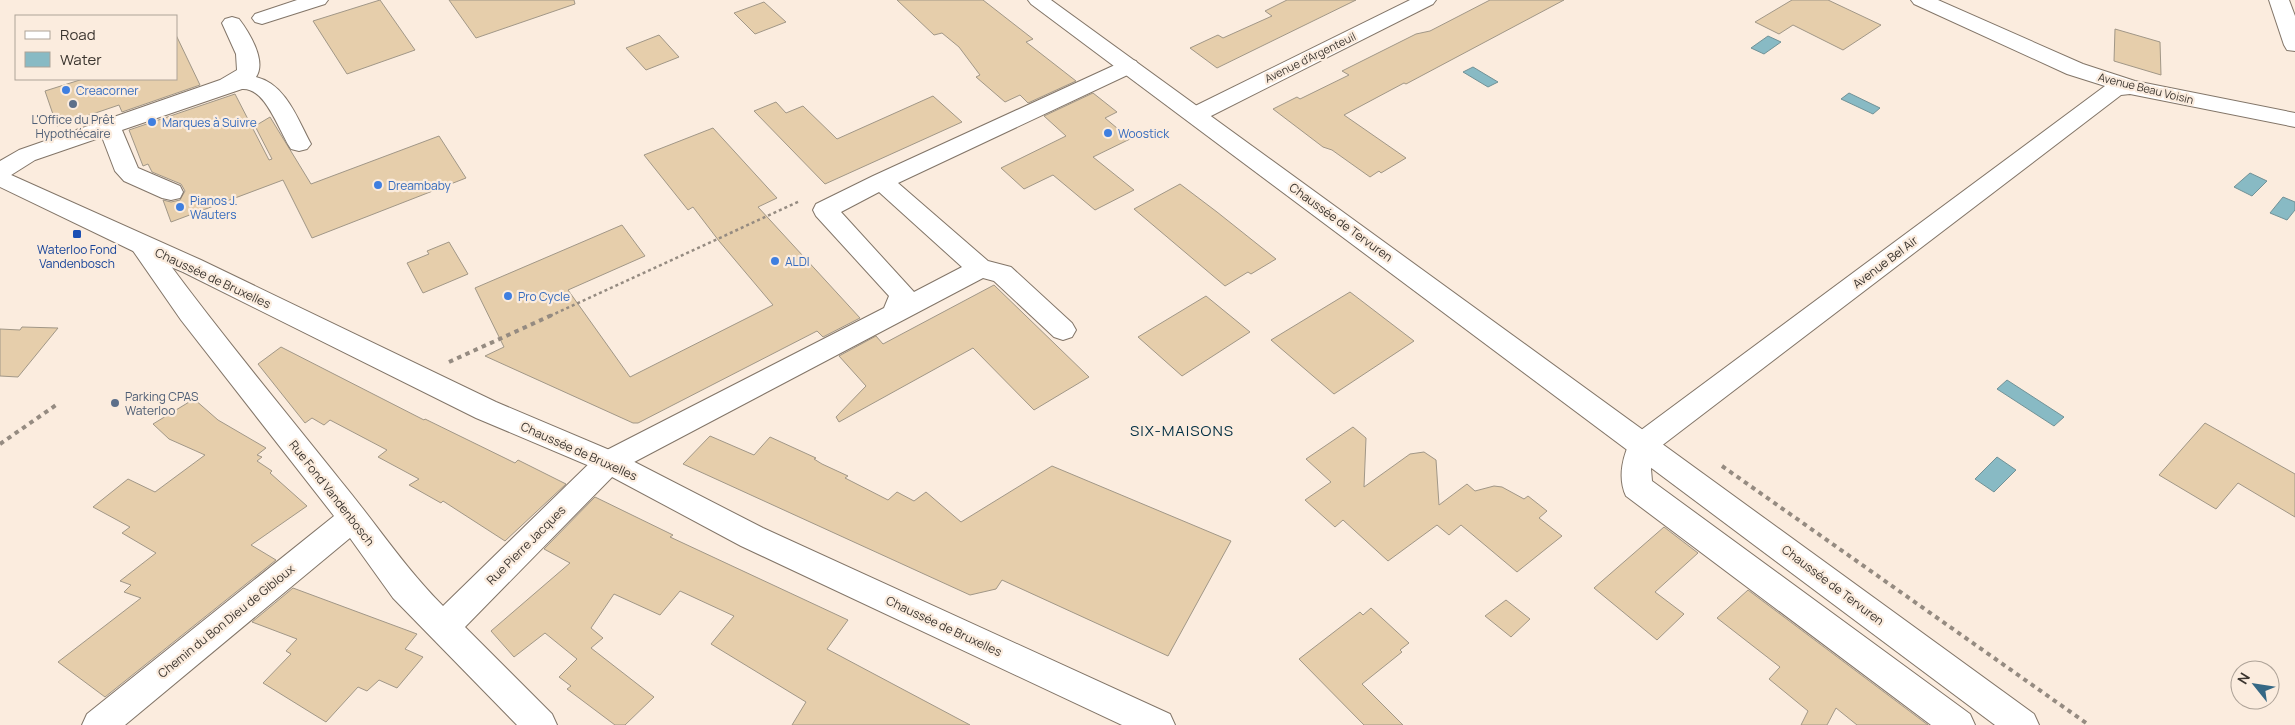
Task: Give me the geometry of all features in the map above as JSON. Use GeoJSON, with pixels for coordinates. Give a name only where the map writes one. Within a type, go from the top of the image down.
{"type":"FeatureCollection","features":[{"type":"Feature","properties":{"kind":"street"},"geometry":{"type":"LineString","coordinates":[[262,18],[318,0]]}},
{"type":"Feature","properties":{"kind":"street","name":"Chaussée de Tervuren"},"geometry":{"type":"LineString","coordinates":[[1038,0],[2022,725]]}},
{"type":"Feature","properties":{"kind":"street","name":"Avenue d'Argenteuil"},"geometry":{"type":"LineString","coordinates":[[1195,115],[1426,0]]}},
{"type":"Feature","properties":{"kind":"street","name":"Avenue Beau Voisin"},"geometry":{"type":"LineString","coordinates":[[1921,0],[2075,69],[2130,86],[2295,120]]}},
{"type":"Feature","properties":{"kind":"street"},"geometry":{"type":"LineString","coordinates":[[2279,0],[2295,45]]}},
{"type":"Feature","properties":{"kind":"street"},"geometry":{"type":"LineString","coordinates":[[228,85],[248,74],[250,62],[232,23]]}},
{"type":"Feature","properties":{"kind":"street"},"geometry":{"type":"LineString","coordinates":[[893,315],[903,295],[826,210],[881,181],[1128,66]]}},
{"type":"Feature","properties":{"kind":"street"},"geometry":{"type":"LineString","coordinates":[[0,172],[27,155],[228,85],[245,82],[255,83],[267,91],[299,144]]}},
{"type":"Feature","properties":{"kind":"street","name":"Avenue Bel Air"},"geometry":{"type":"LineString","coordinates":[[1643,444],[2114,90],[2130,86]]}},
{"type":"Feature","properties":{"kind":"street"},"geometry":{"type":"LineString","coordinates":[[109,126],[127,171],[132,176],[171,192]]}},
{"type":"Feature","properties":{"kind":"street","name":"Chaussée de Bruxelles"},"geometry":{"type":"LineString","coordinates":[[0,178],[142,245],[192,266],[486,410],[609,462],[752,537],[1150,723]]}},
{"type":"Feature","properties":{"kind":"street"},"geometry":{"type":"LineString","coordinates":[[881,181],[980,269],[1002,273],[1063,330]]}},
{"type":"Feature","properties":{"kind":"street","name":"Rue Fond Vandenbosch"},"geometry":{"type":"LineString","coordinates":[[142,245],[190,313],[353,518],[404,588],[540,725]]}},
{"type":"Feature","properties":{"kind":"street","name":"Rue Pierre Jacques"},"geometry":{"type":"LineString","coordinates":[[442,628],[609,462],[980,269]]}},
{"type":"Feature","properties":{"kind":"street"},"geometry":{"type":"LineString","coordinates":[[1643,444],[1636,469],[1637,487],[1958,725]]}},
{"type":"Feature","properties":{"kind":"street","name":"Chemin du Bon Dieu de Gibloux"},"geometry":{"type":"LineString","coordinates":[[99,725],[353,518]]}},
{"type":"Feature","properties":{"kind":"path"},"geometry":{"type":"LineString","coordinates":[[416,376],[804,199]]}},
{"type":"Feature","properties":{"kind":"path"},"geometry":{"type":"LineString","coordinates":[[0,444],[59,403]]}},
{"type":"Feature","properties":{"kind":"path"},"geometry":{"type":"LineString","coordinates":[[1715,461],[2089,725]]}},
{"type":"Feature","properties":{"kind":"water"},"geometry":{"type":"Polygon","coordinates":[[[1768,36],[1781,42],[1764,54],[1751,48],[1768,36]]]}},
{"type":"Feature","properties":{"kind":"water"},"geometry":{"type":"Polygon","coordinates":[[[1473,67],[1498,82],[1488,87],[1463,72],[1473,67]]]}},
{"type":"Feature","properties":{"kind":"water"},"geometry":{"type":"Polygon","coordinates":[[[1849,93],[1880,108],[1873,114],[1841,99],[1849,93]]]}},
{"type":"Feature","properties":{"kind":"water"},"geometry":{"type":"Polygon","coordinates":[[[2250,173],[2267,181],[2252,196],[2234,187],[2250,173]]]}},
{"type":"Feature","properties":{"kind":"water"},"geometry":{"type":"Polygon","coordinates":[[[2283,197],[2295,202],[2295,210],[2287,220],[2270,213],[2283,197]]]}},
{"type":"Feature","properties":{"kind":"water"},"geometry":{"type":"Polygon","coordinates":[[[2007,380],[2064,417],[2054,426],[1997,389],[2007,380]]]}},
{"type":"Feature","properties":{"kind":"water"},"geometry":{"type":"Polygon","coordinates":[[[1997,457],[2016,470],[1994,492],[1975,479],[1997,457]]]}},
{"type":"Feature","properties":{"kind":"building"},"geometry":{"type":"Polygon","coordinates":[[[380,0],[415,50],[347,74],[313,21],[380,0]]]}},
{"type":"Feature","properties":{"kind":"building"},"geometry":{"type":"Polygon","coordinates":[[[449,0],[574,0],[575,4],[476,38],[449,0]]]}},
{"type":"Feature","properties":{"kind":"building"},"geometry":{"type":"Polygon","coordinates":[[[897,0],[983,0],[1033,39],[1026,42],[1076,81],[1028,103],[1020,95],[1005,102],[976,77],[980,75],[959,47],[942,33],[934,35],[897,0]]]}},
{"type":"Feature","properties":{"kind":"building"},"geometry":{"type":"Polygon","coordinates":[[[1287,0],[1356,0],[1217,68],[1190,48],[1218,35],[1223,38],[1272,16],[1265,11],[1287,0]]]}},
{"type":"Feature","properties":{"kind":"building"},"geometry":{"type":"Polygon","coordinates":[[[1490,0],[1564,0],[1344,115],[1406,158],[1381,173],[1379,171],[1370,177],[1332,150],[1323,147],[1273,109],[1297,97],[1300,99],[1349,75],[1342,71],[1416,34],[1430,31],[1490,0]]]}},
{"type":"Feature","properties":{"kind":"building"},"geometry":{"type":"Polygon","coordinates":[[[1792,0],[1828,0],[1881,25],[1843,50],[1793,25],[1779,34],[1755,22],[1792,0]]]}},
{"type":"Feature","properties":{"kind":"building"},"geometry":{"type":"Polygon","coordinates":[[[764,2],[786,22],[755,34],[734,13],[764,2]]]}},
{"type":"Feature","properties":{"kind":"building"},"geometry":{"type":"Polygon","coordinates":[[[2115,29],[2160,42],[2161,75],[2114,61],[2115,29]]]}},
{"type":"Feature","properties":{"kind":"building"},"geometry":{"type":"Polygon","coordinates":[[[659,35],[679,57],[646,70],[626,48],[659,35]]]}},
{"type":"Feature","properties":{"kind":"building"},"geometry":{"type":"Polygon","coordinates":[[[178,39],[200,85],[122,112],[119,105],[57,126],[45,91],[80,80],[178,80],[178,39]]]}},
{"type":"Feature","properties":{"kind":"building"},"geometry":{"type":"Polygon","coordinates":[[[1093,93],[1117,112],[1105,118],[1130,139],[1093,157],[1134,190],[1095,210],[1053,175],[1024,189],[1001,168],[1066,136],[1044,116],[1093,93]]]}},
{"type":"Feature","properties":{"kind":"building"},"geometry":{"type":"Polygon","coordinates":[[[235,94],[269,160],[272,159],[255,126],[270,117],[311,184],[439,136],[466,178],[312,238],[283,180],[171,222],[163,200],[171,202],[180,200],[185,191],[181,184],[152,172],[148,164],[143,166],[129,130],[235,94]]]}},
{"type":"Feature","properties":{"kind":"building"},"geometry":{"type":"Polygon","coordinates":[[[933,96],[962,122],[825,184],[754,111],[776,102],[786,113],[803,106],[837,139],[933,96]]]}},
{"type":"Feature","properties":{"kind":"building"},"geometry":{"type":"Polygon","coordinates":[[[713,128],[777,198],[758,207],[860,318],[823,337],[817,331],[638,423],[633,423],[485,356],[504,347],[475,288],[622,225],[645,256],[568,290],[630,377],[773,305],[693,207],[688,210],[644,155],[713,128]]]}},
{"type":"Feature","properties":{"kind":"building"},"geometry":{"type":"Polygon","coordinates":[[[1180,184],[1276,259],[1251,274],[1248,272],[1225,286],[1134,209],[1180,184]]]}},
{"type":"Feature","properties":{"kind":"building"},"geometry":{"type":"Polygon","coordinates":[[[449,242],[468,274],[423,293],[407,263],[429,254],[427,251],[449,242]]]}},
{"type":"Feature","properties":{"kind":"building"},"geometry":{"type":"Polygon","coordinates":[[[994,285],[1089,377],[1034,410],[973,348],[839,422],[836,417],[866,386],[839,356],[876,336],[883,344],[994,285]]]}},
{"type":"Feature","properties":{"kind":"building"},"geometry":{"type":"Polygon","coordinates":[[[1350,292],[1414,341],[1334,394],[1271,340],[1350,292]]]}},
{"type":"Feature","properties":{"kind":"building"},"geometry":{"type":"Polygon","coordinates":[[[1206,296],[1250,332],[1182,376],[1138,337],[1206,296]]]}},
{"type":"Feature","properties":{"kind":"building"},"geometry":{"type":"Polygon","coordinates":[[[22,327],[58,328],[18,377],[0,376],[0,329],[20,330],[22,327]]]}},
{"type":"Feature","properties":{"kind":"building"},"geometry":{"type":"Polygon","coordinates":[[[281,347],[424,420],[515,463],[518,460],[566,484],[505,541],[443,501],[441,503],[409,485],[419,479],[378,457],[387,450],[330,420],[324,425],[312,418],[305,423],[258,364],[281,347]]]}},
{"type":"Feature","properties":{"kind":"building"},"geometry":{"type":"Polygon","coordinates":[[[194,399],[218,420],[266,448],[257,455],[262,457],[257,461],[272,471],[270,473],[307,506],[251,545],[276,560],[105,697],[58,662],[141,598],[124,592],[131,585],[120,581],[156,553],[122,533],[130,527],[93,507],[128,479],[155,492],[205,455],[169,439],[153,424],[194,399]]]}},
{"type":"Feature","properties":{"kind":"building"},"geometry":{"type":"Polygon","coordinates":[[[2205,423],[2295,474],[2295,517],[2238,483],[2216,509],[2159,475],[2205,423]]]}},
{"type":"Feature","properties":{"kind":"building"},"geometry":{"type":"Polygon","coordinates":[[[1353,427],[1366,438],[1364,487],[1410,454],[1424,452],[1436,460],[1439,505],[1467,484],[1475,491],[1494,486],[1502,487],[1524,499],[1528,496],[1547,511],[1539,518],[1562,536],[1517,572],[1461,525],[1449,535],[1437,525],[1388,561],[1343,520],[1335,527],[1305,500],[1331,482],[1306,459],[1353,427]]]}},
{"type":"Feature","properties":{"kind":"building"},"geometry":{"type":"Polygon","coordinates":[[[710,436],[754,455],[770,437],[816,458],[814,459],[822,464],[848,476],[845,478],[888,500],[897,492],[914,501],[926,492],[961,522],[1052,466],[1231,541],[1168,656],[1002,580],[996,589],[970,595],[683,464],[710,436]]]}},
{"type":"Feature","properties":{"kind":"building"},"geometry":{"type":"Polygon","coordinates":[[[595,497],[673,535],[670,537],[848,620],[827,649],[970,725],[792,725],[806,702],[711,644],[734,616],[680,591],[660,615],[614,594],[591,628],[603,638],[591,648],[654,697],[625,725],[615,725],[567,689],[571,686],[559,677],[577,659],[545,633],[514,657],[491,631],[570,563],[544,549],[595,497]]]}},
{"type":"Feature","properties":{"kind":"building"},"geometry":{"type":"Polygon","coordinates":[[[1664,527],[1698,553],[1655,592],[1684,614],[1657,640],[1594,588],[1664,527]]]}},
{"type":"Feature","properties":{"kind":"building"},"geometry":{"type":"Polygon","coordinates":[[[293,588],[417,634],[405,649],[423,657],[397,688],[379,680],[367,691],[358,687],[326,722],[263,683],[291,654],[286,651],[297,639],[252,622],[293,588]]]}},
{"type":"Feature","properties":{"kind":"building"},"geometry":{"type":"Polygon","coordinates":[[[1748,590],[1928,725],[1857,725],[1836,708],[1827,725],[1801,725],[1808,711],[1769,679],[1780,667],[1717,618],[1748,590]]]}},
{"type":"Feature","properties":{"kind":"building"},"geometry":{"type":"Polygon","coordinates":[[[1506,600],[1530,619],[1511,637],[1485,616],[1506,600]]]}},
{"type":"Feature","properties":{"kind":"building"},"geometry":{"type":"Polygon","coordinates":[[[1371,608],[1409,643],[1400,650],[1402,652],[1362,684],[1403,725],[1364,725],[1299,659],[1360,612],[1363,615],[1371,608]]]}},
{"type":"Feature","properties":{"kind":"place","name":"Creacorner"},"geometry":{"type":"Point","coordinates":[66,90]}},
{"type":"Feature","properties":{"kind":"place","name":"L'Office du Prêt Hypothécaire"},"geometry":{"type":"Point","coordinates":[73,104]}},
{"type":"Feature","properties":{"kind":"place","name":"Marques à Suivre"},"geometry":{"type":"Point","coordinates":[152,122]}},
{"type":"Feature","properties":{"kind":"place","name":"Woostick"},"geometry":{"type":"Point","coordinates":[1108,133]}},
{"type":"Feature","properties":{"kind":"place","name":"Dreambaby"},"geometry":{"type":"Point","coordinates":[378,185]}},
{"type":"Feature","properties":{"kind":"place","name":"Pianos J. Wauters"},"geometry":{"type":"Point","coordinates":[180,207]}},
{"type":"Feature","properties":{"kind":"place","name":"Waterloo Fond Vandenbosch"},"geometry":{"type":"Point","coordinates":[77,234]}},
{"type":"Feature","properties":{"kind":"place","name":"ALDI"},"geometry":{"type":"Point","coordinates":[775,261]}},
{"type":"Feature","properties":{"kind":"place","name":"Pro Cycle"},"geometry":{"type":"Point","coordinates":[508,296]}},
{"type":"Feature","properties":{"kind":"place","name":"Parking CPAS Waterloo"},"geometry":{"type":"Point","coordinates":[115,403]}},
{"type":"Feature","properties":{"kind":"district","name":"SIX-MAISONS"},"geometry":{"type":"Point","coordinates":[1182,430]}}]}
